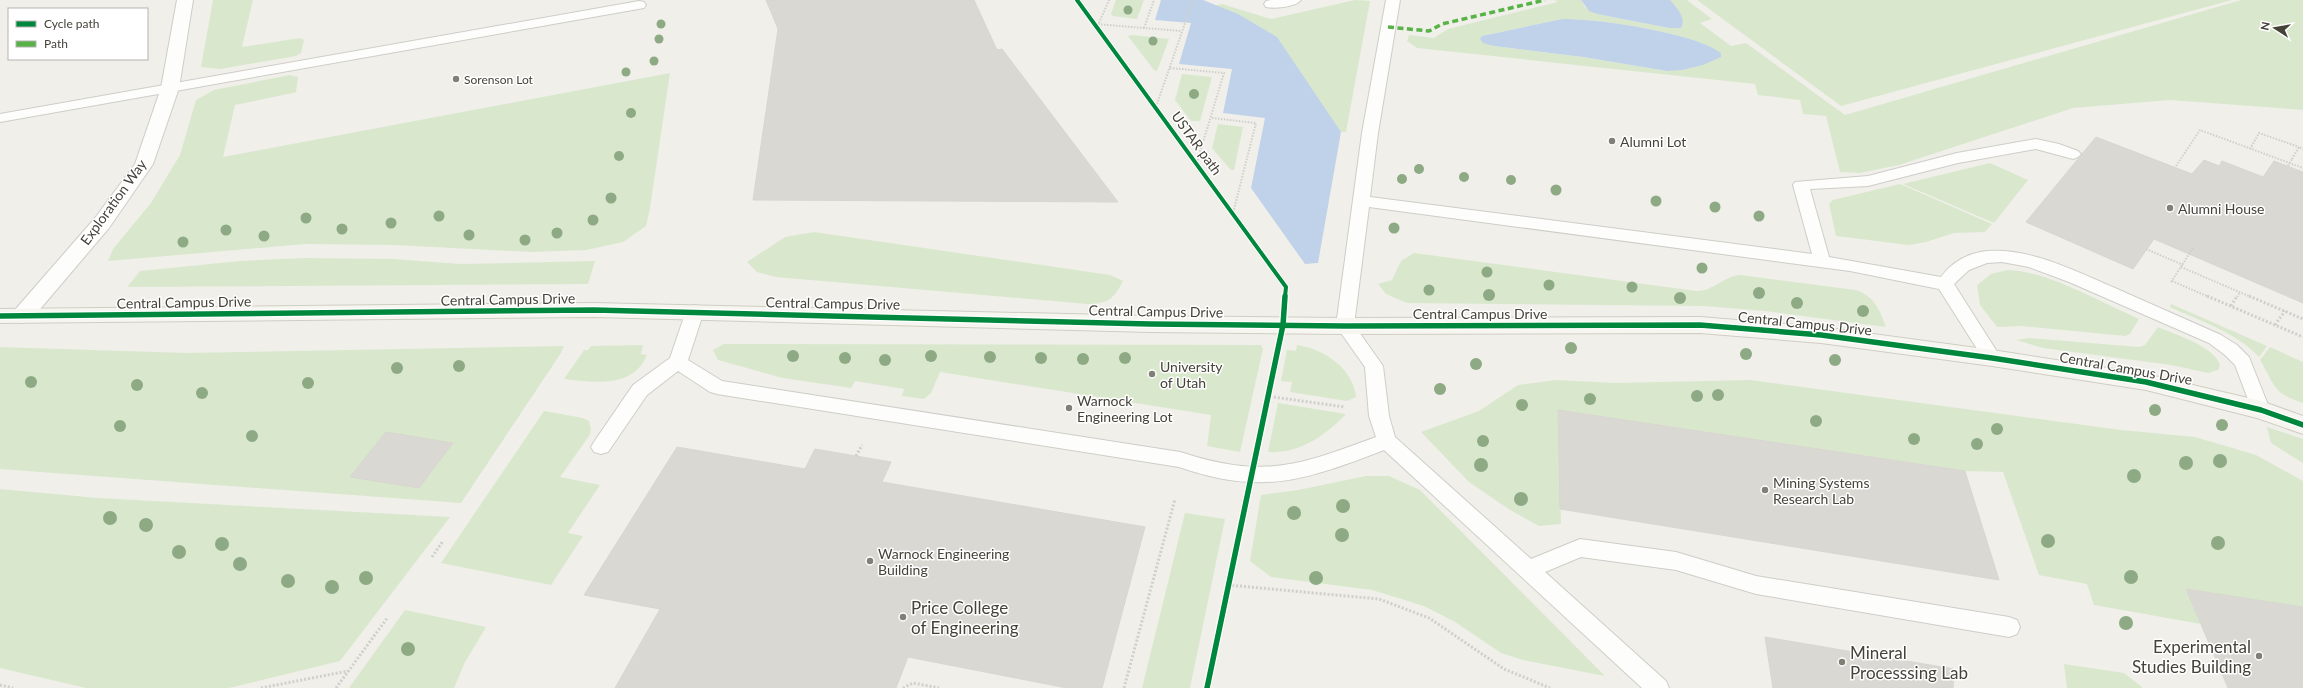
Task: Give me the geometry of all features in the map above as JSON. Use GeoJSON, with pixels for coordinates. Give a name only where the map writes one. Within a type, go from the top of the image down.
{"type":"FeatureCollection","features":[{"type":"Feature","properties":{"kind":"street","name":"Exploration Way"},"geometry":{"type":"LineString","coordinates":[[22,316],[102,223],[144,164],[170,88],[185,0]]}},
{"type":"Feature","properties":{"kind":"street","name":"Central Campus Drive"},"geometry":{"type":"LineString","coordinates":[[0,316],[594,310],[1150,324],[1345,326],[1700,325],[1822,335],[1992,358],[2146,382],[2261,410],[2303,425]]}},
{"type":"Feature","properties":{"kind":"lane"},"geometry":{"type":"LineString","coordinates":[[1271,4],[1294,0]]}},
{"type":"Feature","properties":{"kind":"lane"},"geometry":{"type":"LineString","coordinates":[[1393,0],[1370,132],[1345,326],[1374,366],[1379,416],[1387,441],[1658,688]]}},
{"type":"Feature","properties":{"kind":"lane"},"geometry":{"type":"LineString","coordinates":[[0,118],[606,10],[639,6]]}},
{"type":"Feature","properties":{"kind":"lane"},"geometry":{"type":"LineString","coordinates":[[1822,262],[1801,184],[1868,181],[1957,158],[2036,144],[2054,147],[2073,154]]}},
{"type":"Feature","properties":{"kind":"lane"},"geometry":{"type":"LineString","coordinates":[[1362,201],[1850,265],[1945,284],[1992,358]]}},
{"type":"Feature","properties":{"kind":"lane"},"geometry":{"type":"LineString","coordinates":[[1945,284],[1954,272],[1963,265],[1986,258],[2012,258],[2049,267],[2208,336],[2231,350],[2243,362],[2261,410]]}},
{"type":"Feature","properties":{"kind":"lane"},"geometry":{"type":"LineString","coordinates":[[601,447],[640,390],[678,362],[695,312]]}},
{"type":"Feature","properties":{"kind":"lane"},"geometry":{"type":"LineString","coordinates":[[678,362],[717,387],[1180,460],[1199,467],[1250,475],[1286,474],[1319,466],[1387,441]]}},
{"type":"Feature","properties":{"kind":"lane"},"geometry":{"type":"LineString","coordinates":[[1528,570],[1580,548],[1676,561],[1756,585],[2009,627]]}},
{"type":"Feature","properties":{"kind":"path"},"geometry":{"type":"LineString","coordinates":[[1097,24],[1109,0]]}},
{"type":"Feature","properties":{"kind":"path"},"geometry":{"type":"LineString","coordinates":[[1144,28],[1154,0]]}},
{"type":"Feature","properties":{"kind":"path"},"geometry":{"type":"LineString","coordinates":[[1156,107],[1193,0]]}},
{"type":"Feature","properties":{"kind":"path"},"geometry":{"type":"LineString","coordinates":[[1090,18],[1097,24],[1100,31]]}},
{"type":"Feature","properties":{"kind":"path"},"geometry":{"type":"LineString","coordinates":[[1097,24],[1181,32]]}},
{"type":"Feature","properties":{"kind":"path"},"geometry":{"type":"LineString","coordinates":[[1170,68],[1224,73],[1212,118],[1197,162]]}},
{"type":"Feature","properties":{"kind":"path"},"geometry":{"type":"LineString","coordinates":[[1212,118],[1256,123],[1233,213]]}},
{"type":"Feature","properties":{"kind":"path"},"geometry":{"type":"LineString","coordinates":[[2176,166],[2200,130],[2303,168]]}},
{"type":"Feature","properties":{"kind":"path"},"geometry":{"type":"LineString","coordinates":[[2250,149],[2259,133],[2303,148]]}},
{"type":"Feature","properties":{"kind":"path"},"geometry":{"type":"LineString","coordinates":[[2288,166],[2298,147]]}},
{"type":"Feature","properties":{"kind":"path"},"geometry":{"type":"LineString","coordinates":[[1229,207],[1238,219]]}},
{"type":"Feature","properties":{"kind":"path"},"geometry":{"type":"LineString","coordinates":[[2168,288],[2193,248]]}},
{"type":"Feature","properties":{"kind":"path"},"geometry":{"type":"LineString","coordinates":[[2146,249],[2240,292],[2303,318]]}},
{"type":"Feature","properties":{"kind":"path"},"geometry":{"type":"LineString","coordinates":[[2172,281],[2303,337]]}},
{"type":"Feature","properties":{"kind":"path"},"geometry":{"type":"LineString","coordinates":[[2231,306],[2240,292]]}},
{"type":"Feature","properties":{"kind":"path"},"geometry":{"type":"LineString","coordinates":[[2275,325],[2285,311]]}},
{"type":"Feature","properties":{"kind":"path"},"geometry":{"type":"LineString","coordinates":[[1265,403],[1268,388]]}},
{"type":"Feature","properties":{"kind":"path"},"geometry":{"type":"LineString","coordinates":[[1266,396],[1347,408]]}},
{"type":"Feature","properties":{"kind":"path"},"geometry":{"type":"LineString","coordinates":[[856,456],[862,445]]}},
{"type":"Feature","properties":{"kind":"path"},"geometry":{"type":"LineString","coordinates":[[1124,688],[1175,499]]}},
{"type":"Feature","properties":{"kind":"path"},"geometry":{"type":"LineString","coordinates":[[432,556],[443,541]]}},
{"type":"Feature","properties":{"kind":"path"},"geometry":{"type":"LineString","coordinates":[[1227,592],[1230,578]]}},
{"type":"Feature","properties":{"kind":"path"},"geometry":{"type":"LineString","coordinates":[[1228,585],[1380,599],[1429,618],[1504,669],[1550,688]]}},
{"type":"Feature","properties":{"kind":"path"},"geometry":{"type":"LineString","coordinates":[[336,688],[388,617]]}},
{"type":"Feature","properties":{"kind":"path"},"geometry":{"type":"LineString","coordinates":[[261,688],[348,671]]}},
{"type":"Feature","properties":{"kind":"path"},"geometry":{"type":"LineString","coordinates":[[903,688],[913,683],[939,688]]}},
{"type":"Feature","properties":{"kind":"path"},"geometry":{"type":"LineString","coordinates":[[0,685],[13,688]]}},
{"type":"Feature","properties":{"kind":"green space"},"geometry":{"type":"Polygon","coordinates":[[[213,0],[253,0],[242,47],[300,38],[304,40],[301,53],[296,56],[220,69],[201,67],[213,0]]]}},
{"type":"Feature","properties":{"kind":"green space"},"geometry":{"type":"Polygon","coordinates":[[[1116,0],[1144,0],[1137,19],[1113,16],[1111,14],[1116,0]]]}},
{"type":"Feature","properties":{"kind":"green space"},"geometry":{"type":"Polygon","coordinates":[[[1355,0],[1370,1],[1346,132],[1341,132],[1214,6],[1222,4],[1271,19],[1355,0]]]}},
{"type":"Feature","properties":{"kind":"green space"},"geometry":{"type":"Polygon","coordinates":[[[1555,0],[1581,0],[1585,7],[1597,14],[1669,28],[1681,16],[1670,0],[1687,0],[1712,19],[1700,23],[1731,46],[1746,43],[1845,115],[2241,0],[2303,0],[2303,110],[2170,100],[2073,108],[1899,165],[1860,173],[1840,172],[1826,116],[1803,114],[1800,100],[1758,95],[1755,84],[1417,48],[1407,41],[1409,35],[1434,38],[1448,29],[1558,2],[1555,0]],[[1562,19],[1482,36],[1494,46],[1583,57],[1667,71],[1720,53],[1708,46],[1690,39],[1668,33],[1620,24],[1577,19],[1562,19]]]}},
{"type":"Feature","properties":{"kind":"green space"},"geometry":{"type":"Polygon","coordinates":[[[1697,0],[2232,0],[1841,106],[1697,0]]]}},
{"type":"Feature","properties":{"kind":"green space"},"geometry":{"type":"Polygon","coordinates":[[[1133,35],[1169,39],[1157,71],[1154,70],[1128,36],[1133,35]]]}},
{"type":"Feature","properties":{"kind":"green space"},"geometry":{"type":"Polygon","coordinates":[[[670,73],[646,226],[623,242],[586,250],[531,252],[395,245],[306,244],[108,261],[113,249],[151,203],[180,155],[196,100],[214,90],[290,75],[298,77],[296,92],[235,105],[223,157],[670,73]]]}},
{"type":"Feature","properties":{"kind":"green space"},"geometry":{"type":"Polygon","coordinates":[[[1182,74],[1212,77],[1200,121],[1191,121],[1175,100],[1182,74]]]}},
{"type":"Feature","properties":{"kind":"green space"},"geometry":{"type":"Polygon","coordinates":[[[1218,124],[1243,127],[1234,170],[1231,170],[1212,148],[1218,124]]]}},
{"type":"Feature","properties":{"kind":"green space"},"geometry":{"type":"Polygon","coordinates":[[[1990,163],[2028,180],[1994,223],[1903,184],[1990,163]]]}},
{"type":"Feature","properties":{"kind":"green space"},"geometry":{"type":"Polygon","coordinates":[[[1900,184],[1992,224],[1985,232],[1954,233],[1926,242],[1909,245],[1836,236],[1829,204],[1833,200],[1900,184]]]}},
{"type":"Feature","properties":{"kind":"green space"},"geometry":{"type":"Polygon","coordinates":[[[814,232],[1110,275],[1123,281],[1117,292],[1110,299],[1101,303],[1087,304],[776,277],[757,272],[747,262],[785,237],[814,232]]]}},
{"type":"Feature","properties":{"kind":"green space"},"geometry":{"type":"Polygon","coordinates":[[[1414,253],[1696,291],[1702,291],[1713,287],[1729,278],[1740,275],[1856,290],[1867,296],[1876,304],[1886,327],[1765,311],[1704,306],[1407,303],[1386,294],[1378,284],[1392,280],[1401,261],[1414,253]]]}},
{"type":"Feature","properties":{"kind":"green space"},"geometry":{"type":"Polygon","coordinates":[[[305,258],[393,259],[461,264],[595,261],[588,284],[127,287],[140,271],[240,261],[305,258]]]}},
{"type":"Feature","properties":{"kind":"green space"},"geometry":{"type":"Polygon","coordinates":[[[2008,270],[2024,272],[2057,282],[2139,319],[2130,334],[2125,336],[2021,326],[1997,327],[1980,305],[1977,285],[1991,274],[2008,270]]]}},
{"type":"Feature","properties":{"kind":"green space"},"geometry":{"type":"Polygon","coordinates":[[[2171,304],[2267,346],[2259,357],[2250,348],[2229,334],[2170,307],[2171,304]]]}},
{"type":"Feature","properties":{"kind":"green space"},"geometry":{"type":"Polygon","coordinates":[[[2158,327],[2184,337],[2203,347],[2217,359],[2220,366],[2218,370],[2208,373],[2171,365],[2043,348],[2016,340],[2029,338],[2139,347],[2145,345],[2158,327]]]}},
{"type":"Feature","properties":{"kind":"green space"},"geometry":{"type":"Polygon","coordinates":[[[724,344],[1261,345],[1263,349],[1240,452],[1207,446],[1211,415],[940,372],[931,393],[924,399],[902,396],[904,389],[855,381],[851,388],[783,378],[718,360],[713,350],[724,344]]]}},
{"type":"Feature","properties":{"kind":"green space"},"geometry":{"type":"Polygon","coordinates":[[[643,345],[641,354],[647,355],[641,366],[632,374],[612,381],[600,382],[564,379],[584,350],[588,350],[591,346],[643,345]]]}},
{"type":"Feature","properties":{"kind":"green space"},"geometry":{"type":"Polygon","coordinates":[[[1297,345],[1317,351],[1336,362],[1349,377],[1354,387],[1356,397],[1347,401],[1290,392],[1292,382],[1281,381],[1287,350],[1296,351],[1297,345]]]}},
{"type":"Feature","properties":{"kind":"green space"},"geometry":{"type":"Polygon","coordinates":[[[564,346],[561,353],[461,503],[0,469],[0,347],[186,353],[564,346]]]}},
{"type":"Feature","properties":{"kind":"green space"},"geometry":{"type":"Polygon","coordinates":[[[2270,347],[2303,362],[2303,403],[2285,396],[2272,382],[2260,360],[2270,347]]]}},
{"type":"Feature","properties":{"kind":"green space"},"geometry":{"type":"Polygon","coordinates":[[[1556,380],[1615,383],[1750,380],[2121,430],[2195,437],[2256,455],[2303,481],[2303,607],[2186,589],[2201,624],[2094,605],[2087,584],[2039,575],[2003,472],[1965,471],[1558,410],[1561,524],[1539,526],[1510,510],[1469,482],[1421,432],[1479,411],[1518,385],[1556,380]]]}},
{"type":"Feature","properties":{"kind":"green space"},"geometry":{"type":"Polygon","coordinates":[[[1278,403],[1346,414],[1329,430],[1301,447],[1279,452],[1268,452],[1278,403]]]}},
{"type":"Feature","properties":{"kind":"green space"},"geometry":{"type":"Polygon","coordinates":[[[544,411],[583,418],[589,421],[591,430],[589,436],[560,477],[600,485],[568,533],[583,536],[551,585],[441,563],[544,411]]]}},
{"type":"Feature","properties":{"kind":"green space"},"geometry":{"type":"Polygon","coordinates":[[[2267,427],[2303,439],[2303,463],[2271,443],[2267,427]]]}},
{"type":"Feature","properties":{"kind":"green space"},"geometry":{"type":"Polygon","coordinates":[[[1366,476],[1389,476],[1420,490],[1605,676],[1523,660],[1501,653],[1455,622],[1424,606],[1372,590],[1271,577],[1250,561],[1261,495],[1298,490],[1366,476]]]}},
{"type":"Feature","properties":{"kind":"green space"},"geometry":{"type":"Polygon","coordinates":[[[0,489],[98,498],[450,517],[340,661],[229,688],[86,688],[0,668],[0,489]]]}},
{"type":"Feature","properties":{"kind":"green space"},"geometry":{"type":"Polygon","coordinates":[[[1185,513],[1225,519],[1190,688],[1142,688],[1185,513]]]}},
{"type":"Feature","properties":{"kind":"green space"},"geometry":{"type":"Polygon","coordinates":[[[405,610],[486,627],[465,662],[454,688],[349,688],[405,610]]]}},
{"type":"Feature","properties":{"kind":"green space"},"geometry":{"type":"Polygon","coordinates":[[[2064,664],[2124,673],[2143,688],[2067,688],[2064,664]]]}},
{"type":"Feature","properties":{"kind":"water"},"geometry":{"type":"Polygon","coordinates":[[[1161,0],[1203,0],[1238,14],[1277,37],[1341,132],[1318,263],[1305,264],[1251,188],[1265,118],[1223,113],[1232,69],[1179,64],[1191,23],[1155,20],[1161,0]]]}},
{"type":"Feature","properties":{"kind":"water"},"geometry":{"type":"Polygon","coordinates":[[[1581,0],[1670,0],[1680,13],[1683,20],[1681,28],[1669,28],[1597,14],[1589,11],[1581,0]]]}},
{"type":"Feature","properties":{"kind":"water"},"geometry":{"type":"Polygon","coordinates":[[[1562,19],[1577,19],[1620,24],[1668,33],[1708,46],[1721,53],[1721,57],[1703,65],[1682,70],[1667,71],[1583,57],[1494,46],[1483,43],[1480,39],[1482,36],[1562,19]]]}},
{"type":"Feature","properties":{"kind":"building"},"geometry":{"type":"Polygon","coordinates":[[[766,0],[974,0],[997,50],[1002,49],[1118,202],[753,200],[778,29],[766,0]]]}},
{"type":"Feature","properties":{"kind":"building","name":"Alumni House"},"geometry":{"type":"Polygon","coordinates":[[[2096,137],[2192,174],[2204,160],[2219,166],[2222,161],[2263,177],[2274,161],[2303,172],[2303,303],[2154,239],[2133,269],[2026,222],[2096,137]]]}},
{"type":"Feature","properties":{"kind":"building","name":"Mining Systems Research Lab"},"geometry":{"type":"Polygon","coordinates":[[[1558,410],[1965,471],[1999,580],[1560,509],[1558,410]]]}},
{"type":"Feature","properties":{"kind":"building"},"geometry":{"type":"Polygon","coordinates":[[[386,432],[453,443],[419,488],[350,477],[386,432]]]}},
{"type":"Feature","properties":{"kind":"building","name":"Warnock Engineering Building"},"geometry":{"type":"Polygon","coordinates":[[[677,447],[805,469],[815,449],[891,462],[882,482],[1145,527],[1102,688],[1067,688],[908,657],[896,688],[615,688],[660,609],[584,595],[677,447]]]}},
{"type":"Feature","properties":{"kind":"building","name":"Experimental Studies Building"},"geometry":{"type":"Polygon","coordinates":[[[2186,589],[2303,607],[2303,688],[2228,688],[2186,589]]]}},
{"type":"Feature","properties":{"kind":"building","name":"Mineral Processsing Lab"},"geometry":{"type":"Polygon","coordinates":[[[1765,637],[1954,669],[1953,688],[1773,688],[1765,637]]]}},
{"type":"Feature","properties":{"kind":"marked path"},"geometry":{"type":"LineString","coordinates":[[1388,27],[1429,31],[1442,24],[1545,0]]}},
{"type":"Feature","properties":{"kind":"cycle path","name":"USTAR path"},"geometry":{"type":"LineString","coordinates":[[1077,0],[1286,287],[1283,325],[1207,688]]}},
{"type":"Feature","properties":{"kind":"cycle path"},"geometry":{"type":"LineString","coordinates":[[0,316],[594,310],[1150,324],[1345,326],[1700,325],[1821,335],[1992,358],[2146,382],[2261,410],[2303,425]]}},
{"type":"Feature","properties":{"kind":"place","name":"Sorenson Lot"},"geometry":{"type":"Point","coordinates":[456,79]}},
{"type":"Feature","properties":{"kind":"place","name":"Alumni Lot"},"geometry":{"type":"Point","coordinates":[1612,141]}},
{"type":"Feature","properties":{"kind":"place","name":"Alumni House"},"geometry":{"type":"Point","coordinates":[2170,208]}},
{"type":"Feature","properties":{"kind":"place","name":"University of Utah"},"geometry":{"type":"Point","coordinates":[1152,374]}},
{"type":"Feature","properties":{"kind":"place","name":"Warnock Engineering Lot"},"geometry":{"type":"Point","coordinates":[1069,408]}},
{"type":"Feature","properties":{"kind":"place","name":"Mining Systems Research Lab"},"geometry":{"type":"Point","coordinates":[1765,490]}},
{"type":"Feature","properties":{"kind":"place","name":"Warnock Engineering Building"},"geometry":{"type":"Point","coordinates":[870,561]}},
{"type":"Feature","properties":{"kind":"place","name":"Price College of Engineering"},"geometry":{"type":"Point","coordinates":[903,617]}},
{"type":"Feature","properties":{"kind":"place","name":"Experimental Studies Building"},"geometry":{"type":"Point","coordinates":[2259,656]}},
{"type":"Feature","properties":{"kind":"place","name":"Mineral Processsing Lab"},"geometry":{"type":"Point","coordinates":[1842,662]}}]}
